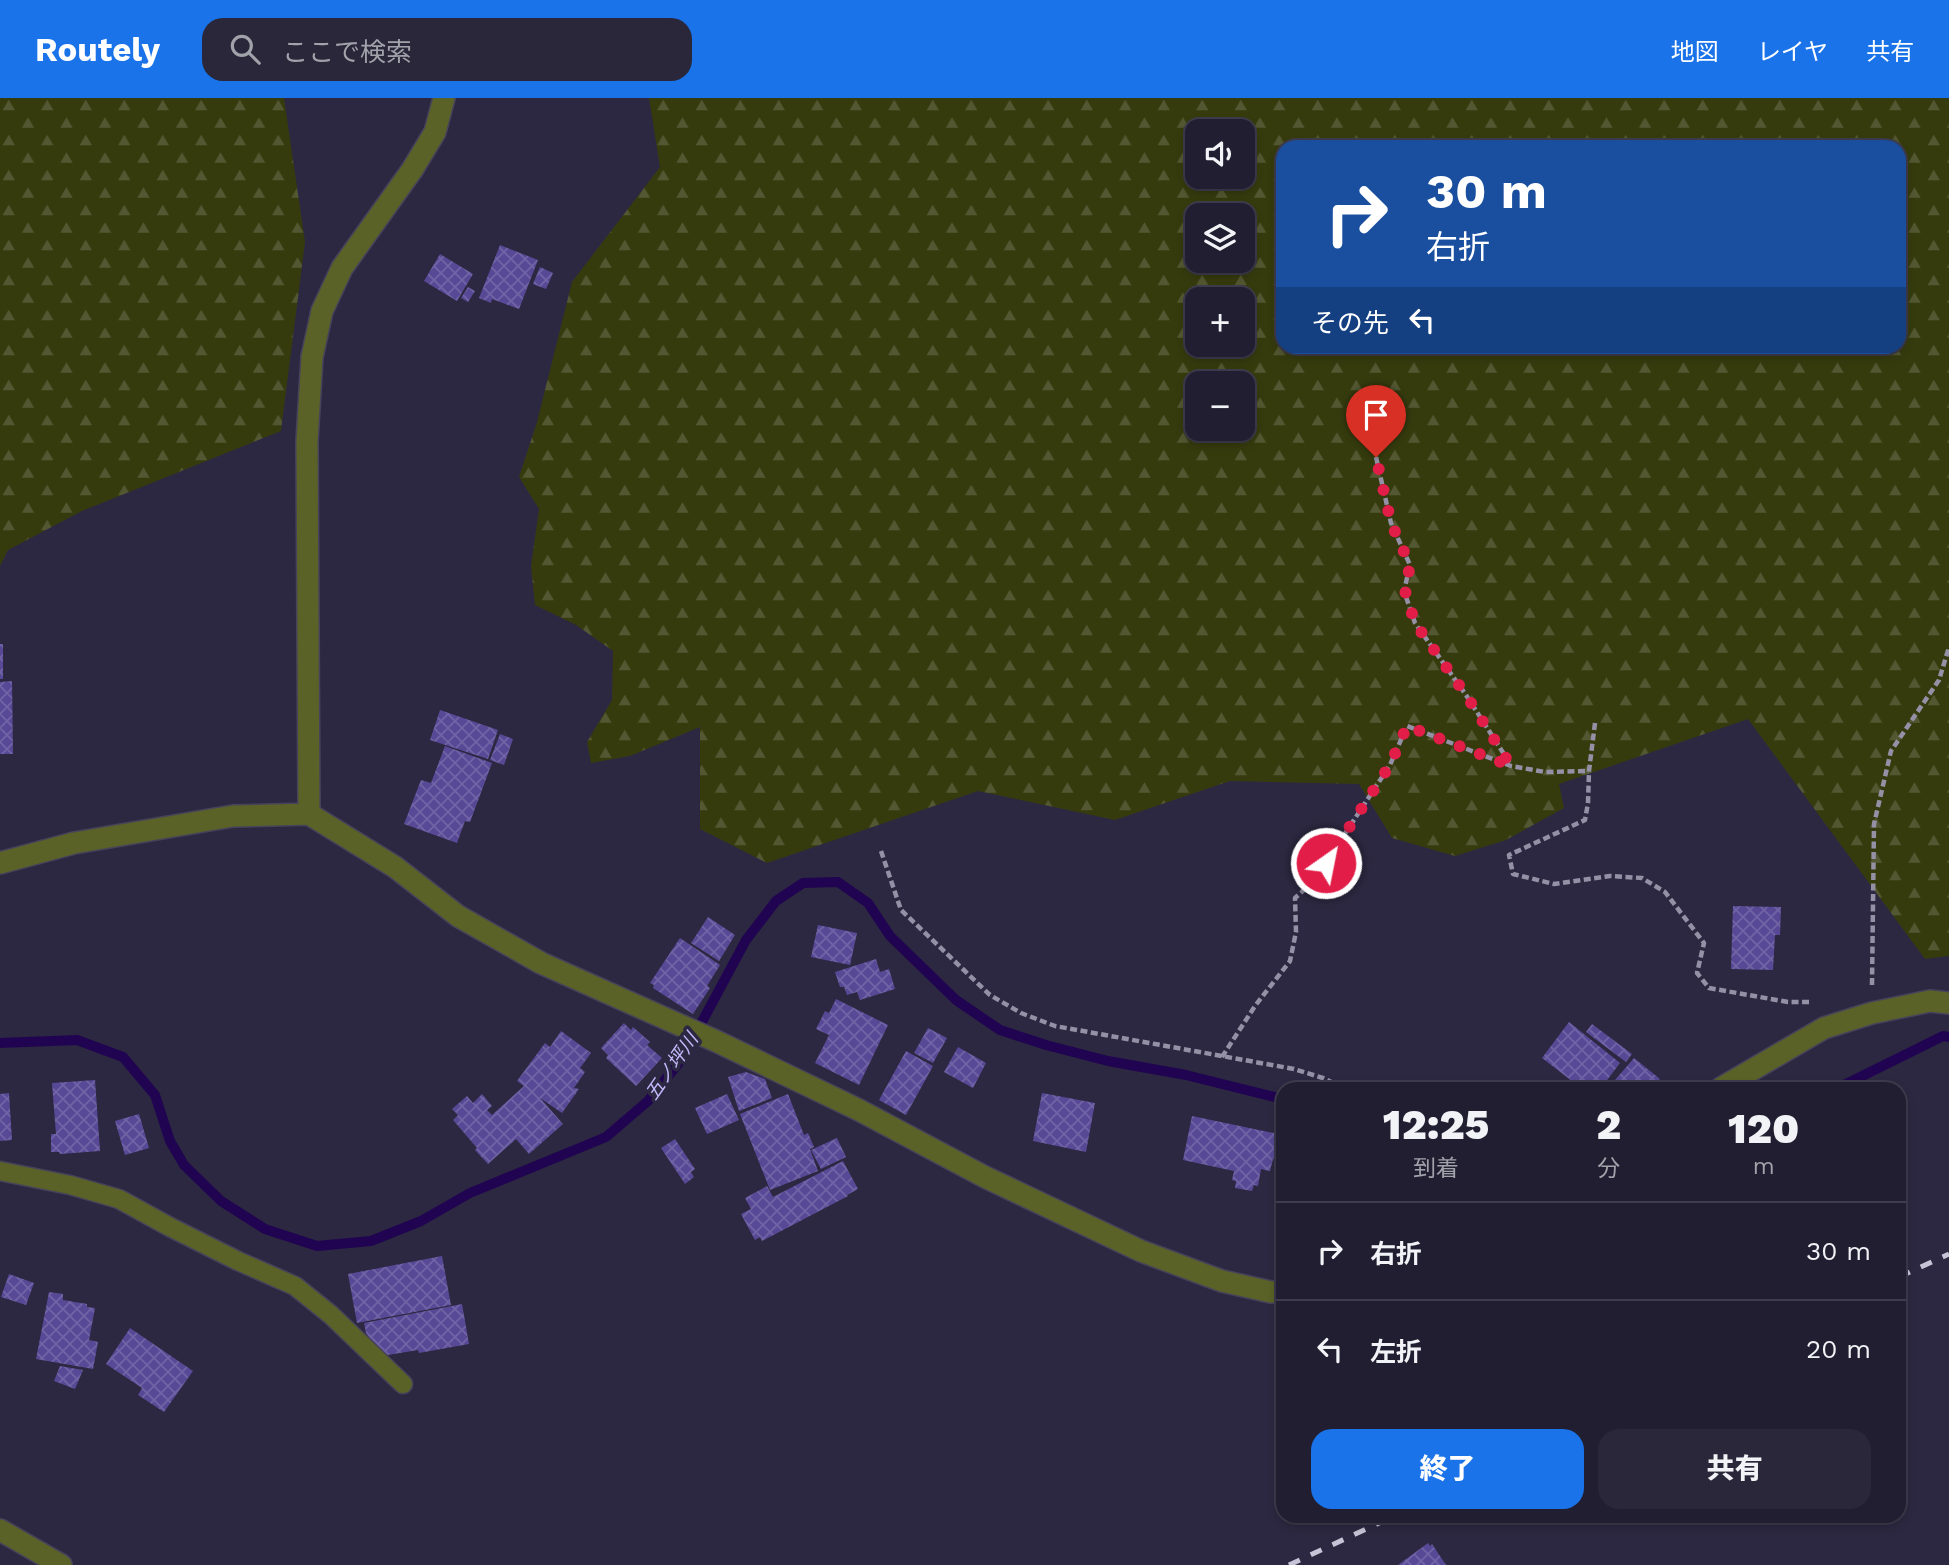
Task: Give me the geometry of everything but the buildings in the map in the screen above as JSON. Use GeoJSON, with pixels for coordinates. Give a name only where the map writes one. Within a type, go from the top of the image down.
{"type":"FeatureCollection","features":[{"type":"Feature","properties":{"kind":"street"},"geometry":{"type":"LineString","coordinates":[[309,814],[307,441],[312,358],[323,312],[342,268],[412,170],[435,132],[444,98]]}},
{"type":"Feature","properties":{"kind":"street"},"geometry":{"type":"LineString","coordinates":[[0,863],[74,843],[233,816],[309,814],[395,867],[458,916],[541,963],[718,1042],[859,1110],[985,1177],[1142,1251],[1222,1280],[1276,1292]]}},
{"type":"Feature","properties":{"kind":"street"},"geometry":{"type":"LineString","coordinates":[[1731,1082],[1824,1028],[1872,1013],[1930,1001],[1949,1003]]}},
{"type":"Feature","properties":{"kind":"street"},"geometry":{"type":"LineString","coordinates":[[0,1530],[61,1565]]}},
{"type":"Feature","properties":{"kind":"lane"},"geometry":{"type":"LineString","coordinates":[[0,1171],[70,1185],[119,1199],[238,1261],[295,1286],[331,1315],[404,1384]]}},
{"type":"Feature","properties":{"kind":"path"},"geometry":{"type":"LineString","coordinates":[[1376,457],[1391,523],[1410,565],[1405,591],[1415,623],[1466,695],[1511,766]]}},
{"type":"Feature","properties":{"kind":"path"},"geometry":{"type":"LineString","coordinates":[[1872,1013],[1874,824],[1891,751],[1939,680],[1949,647]]}},
{"type":"Feature","properties":{"kind":"path"},"geometry":{"type":"LineString","coordinates":[[1595,723],[1585,820],[1509,855],[1513,874],[1553,884],[1610,876],[1642,878],[1665,892],[1704,943],[1697,973],[1709,988],[1788,1002],[1812,1002]]}},
{"type":"Feature","properties":{"kind":"path"},"geometry":{"type":"LineString","coordinates":[[1222,1057],[1255,1006],[1290,961],[1296,932],[1295,898],[1313,882],[1390,765],[1407,726],[1511,766],[1545,772],[1589,771]]}},
{"type":"Feature","properties":{"kind":"path"},"geometry":{"type":"LineString","coordinates":[[881,851],[901,910],[990,995],[1021,1013],[1055,1026],[1294,1069],[1331,1082]]}},
{"type":"Feature","properties":{"kind":"green space"},"geometry":{"type":"Polygon","coordinates":[[[0,98],[284,98],[305,242],[281,431],[82,511],[8,550],[0,566],[0,98]]]}},
{"type":"Feature","properties":{"kind":"green space"},"geometry":{"type":"Polygon","coordinates":[[[649,98],[1949,98],[1949,956],[1925,959],[1748,719],[1559,784],[1564,808],[1506,840],[1455,856],[1392,838],[1359,784],[1230,781],[1115,820],[978,791],[767,863],[700,829],[700,727],[630,756],[591,763],[587,742],[612,700],[613,651],[576,625],[535,605],[531,566],[539,509],[519,477],[537,422],[572,282],[660,167],[649,98]]]}},
{"type":"Feature","properties":{"kind":"waterway","name":"五ノ坪川"},"geometry":{"type":"LineString","coordinates":[[0,1043],[77,1040],[123,1057],[155,1095],[170,1141],[184,1165],[221,1201],[265,1229],[317,1246],[371,1241],[421,1221],[470,1193],[606,1137],[648,1101],[682,1059],[746,940],[776,901],[803,883],[838,882],[868,903],[890,936],[956,1000],[1000,1030],[1108,1061],[1186,1075],[1276,1097]]}},
{"type":"Feature","properties":{"kind":"waterway","name":"五ノ坪川"},"geometry":{"type":"LineString","coordinates":[[1850,1082],[1943,1036],[1949,1037]]}},
{"type":"Feature","properties":{"kind":"railway"},"geometry":{"type":"LineString","coordinates":[[1906,1274],[1949,1254]]}},
{"type":"Feature","properties":{"kind":"railway"},"geometry":{"type":"LineString","coordinates":[[1289,1565],[1379,1523]]}},
{"type":"Feature","properties":{"kind":"route"},"geometry":{"type":"LineString","coordinates":[[1326,863],[1390,765],[1407,726],[1511,766],[1466,695],[1415,623],[1405,591],[1410,565],[1391,523],[1376,457]]}}]}
